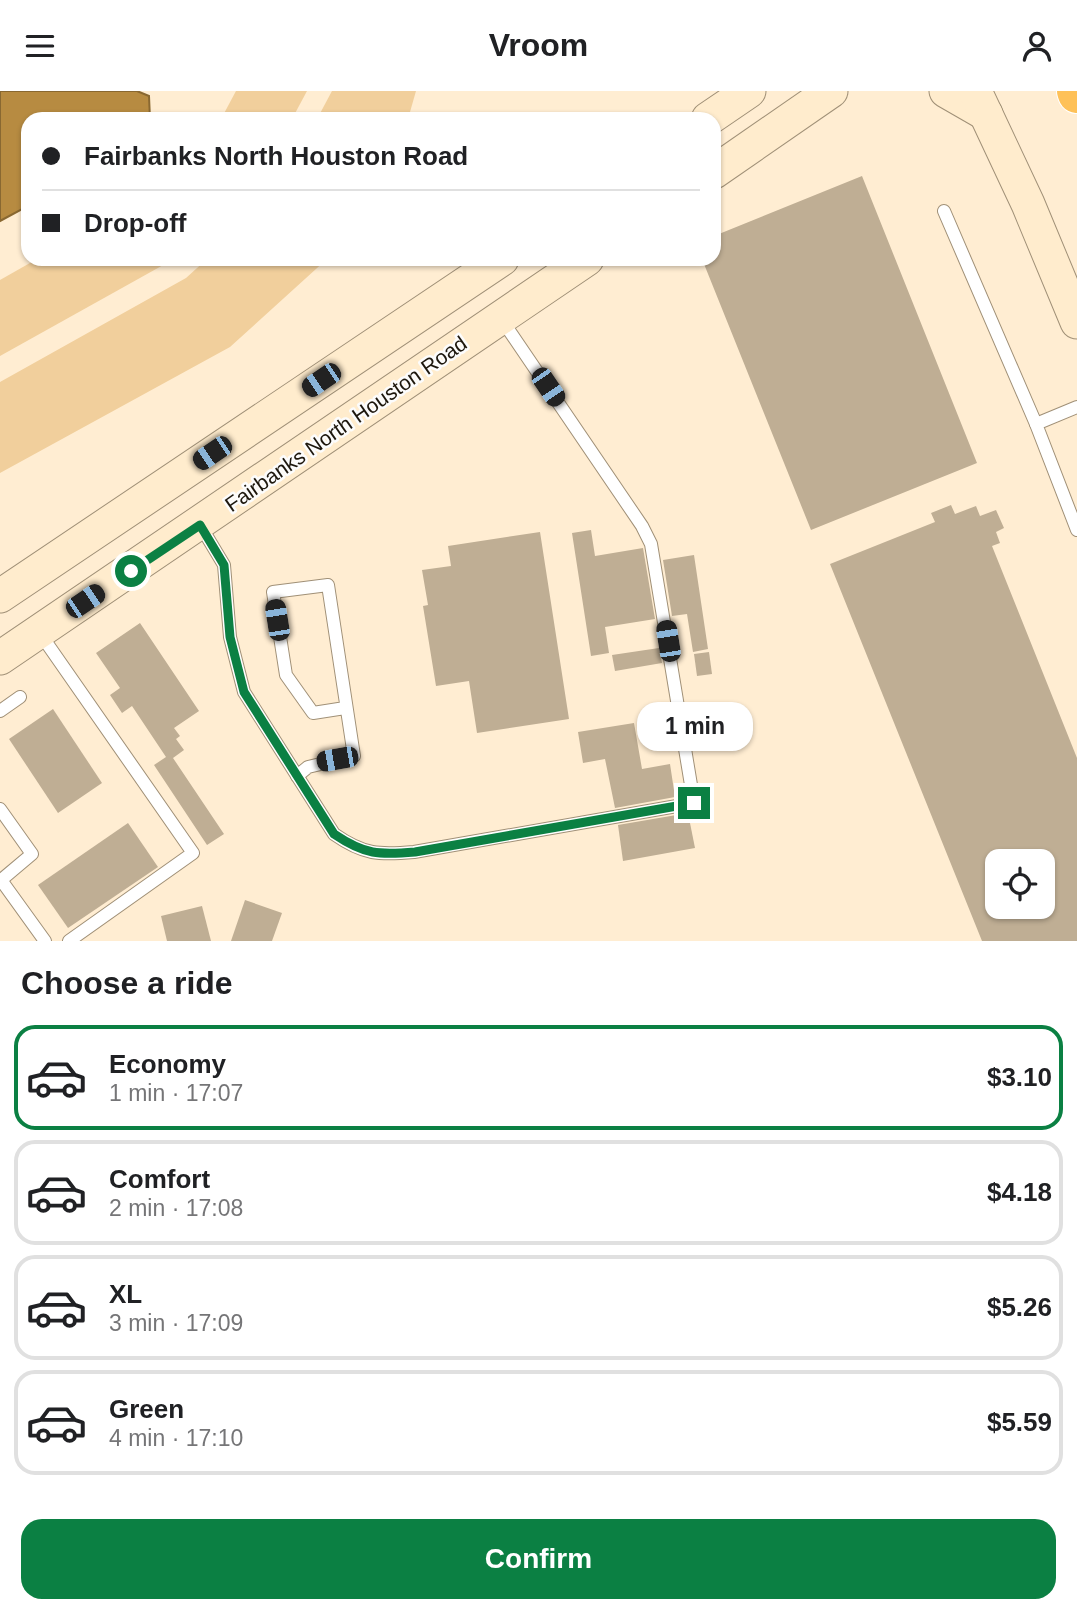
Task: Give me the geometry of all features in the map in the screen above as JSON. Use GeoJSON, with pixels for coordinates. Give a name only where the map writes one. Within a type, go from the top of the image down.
{"type":"FeatureCollection","features":[{"type":"Feature","properties":{"kind":"main road"},"geometry":{"type":"LineString","coordinates":[[718,112],[749,91]]}},
{"type":"Feature","properties":{"kind":"main road"},"geometry":{"type":"LineString","coordinates":[[721,167],[831,91]]}},
{"type":"Feature","properties":{"kind":"main road"},"geometry":{"type":"LineString","coordinates":[[972,96],[1077,322]]}},
{"type":"Feature","properties":{"kind":"main road"},"geometry":{"type":"LineString","coordinates":[[0,596],[492,266]]}},
{"type":"Feature","properties":{"kind":"main road","name":"Fairbanks North Houston Road"},"geometry":{"type":"LineString","coordinates":[[0,658],[200,525],[577,266]]}},
{"type":"Feature","properties":{"kind":"main road"},"geometry":{"type":"LineString","coordinates":[[475,278],[501,318]]}},
{"type":"Feature","properties":{"kind":"main road"},"geometry":{"type":"LineString","coordinates":[[170,481],[200,525]]}},
{"type":"Feature","properties":{"kind":"lane"},"geometry":{"type":"LineString","coordinates":[[944,211],[1036,424],[1077,530]]}},
{"type":"Feature","properties":{"kind":"lane"},"geometry":{"type":"LineString","coordinates":[[200,525],[224,565],[230,637],[244,692],[334,834],[356,849],[381,855],[415,852],[694,803],[651,544],[642,526],[501,318]]}},
{"type":"Feature","properties":{"kind":"lane"},"geometry":{"type":"LineString","coordinates":[[1036,424],[1077,407]]}},
{"type":"Feature","properties":{"kind":"lane"},"geometry":{"type":"LineString","coordinates":[[297,776],[321,762],[354,756],[327,585],[273,592],[286,675],[313,713],[345,708]]}},
{"type":"Feature","properties":{"kind":"lane"},"geometry":{"type":"LineString","coordinates":[[39,632],[193,853],[69,941]]}},
{"type":"Feature","properties":{"kind":"lane"},"geometry":{"type":"LineString","coordinates":[[0,711],[20,697]]}},
{"type":"Feature","properties":{"kind":"lane"},"geometry":{"type":"LineString","coordinates":[[0,809],[32,854],[1,880],[44,941]]}},
{"type":"Feature","properties":{"kind":"shaded area"},"geometry":{"type":"Polygon","coordinates":[[[0,91],[137,91],[149,96],[150,112],[21,112],[21,210],[0,221],[0,91]]]}},
{"type":"Feature","properties":{"kind":"shaded area"},"geometry":{"type":"Polygon","coordinates":[[[236,91],[307,91],[296,112],[225,112],[236,91]]]}},
{"type":"Feature","properties":{"kind":"shaded area"},"geometry":{"type":"Polygon","coordinates":[[[332,91],[416,91],[410,112],[321,112],[332,91]]]}},
{"type":"Feature","properties":{"kind":"shaded area"},"geometry":{"type":"Polygon","coordinates":[[[25,266],[161,266],[0,356],[0,280],[25,266]]]}},
{"type":"Feature","properties":{"kind":"shaded area"},"geometry":{"type":"Polygon","coordinates":[[[199,266],[319,266],[230,347],[0,473],[0,382],[186,278],[199,266]]]}},
{"type":"Feature","properties":{"kind":"building"},"geometry":{"type":"Polygon","coordinates":[[[862,176],[977,463],[811,530],[705,266],[721,266],[721,233],[862,176]]]}},
{"type":"Feature","properties":{"kind":"building"},"geometry":{"type":"Polygon","coordinates":[[[951,505],[955,514],[976,506],[980,516],[996,510],[1004,528],[996,532],[1000,543],[992,546],[1077,758],[1077,941],[982,941],[830,564],[935,522],[931,513],[951,505]]]}},
{"type":"Feature","properties":{"kind":"building"},"geometry":{"type":"Polygon","coordinates":[[[591,530],[595,556],[643,548],[655,619],[605,627],[609,653],[591,656],[572,533],[591,530]]]}},
{"type":"Feature","properties":{"kind":"building"},"geometry":{"type":"Polygon","coordinates":[[[540,532],[569,719],[477,733],[469,681],[436,686],[423,606],[428,605],[422,570],[451,566],[448,546],[540,532]]]}},
{"type":"Feature","properties":{"kind":"building"},"geometry":{"type":"Polygon","coordinates":[[[694,555],[708,649],[693,652],[687,614],[672,616],[663,560],[694,555]]]}},
{"type":"Feature","properties":{"kind":"building"},"geometry":{"type":"Polygon","coordinates":[[[140,623],[199,711],[174,728],[180,736],[176,739],[184,750],[173,758],[224,834],[207,845],[154,765],[166,757],[132,706],[122,713],[110,695],[120,688],[96,653],[140,623]]]}},
{"type":"Feature","properties":{"kind":"building"},"geometry":{"type":"Polygon","coordinates":[[[659,648],[662,663],[615,671],[612,655],[659,648]]]}},
{"type":"Feature","properties":{"kind":"building"},"geometry":{"type":"Polygon","coordinates":[[[709,652],[712,674],[697,676],[694,654],[709,652]]]}},
{"type":"Feature","properties":{"kind":"building"},"geometry":{"type":"Polygon","coordinates":[[[53,709],[102,783],[58,813],[9,739],[53,709]]]}},
{"type":"Feature","properties":{"kind":"building"},"geometry":{"type":"Polygon","coordinates":[[[634,723],[642,769],[670,764],[675,797],[615,808],[605,759],[583,763],[578,732],[634,723]]]}},
{"type":"Feature","properties":{"kind":"building"},"geometry":{"type":"Polygon","coordinates":[[[688,813],[695,848],[623,861],[618,825],[688,813]]]}},
{"type":"Feature","properties":{"kind":"building"},"geometry":{"type":"Polygon","coordinates":[[[128,823],[158,867],[68,928],[38,885],[128,823]]]}},
{"type":"Feature","properties":{"kind":"building"},"geometry":{"type":"Polygon","coordinates":[[[245,900],[282,913],[272,941],[231,941],[245,900]]]}},
{"type":"Feature","properties":{"kind":"building"},"geometry":{"type":"Polygon","coordinates":[[[202,906],[211,941],[167,941],[161,916],[202,906]]]}},
{"type":"Feature","properties":{"kind":"route"},"geometry":{"type":"LineString","coordinates":[[131,571],[200,525],[224,565],[229,597],[230,637],[235,666],[244,692],[334,834],[356,849],[381,855],[415,852],[694,803]]}}]}
